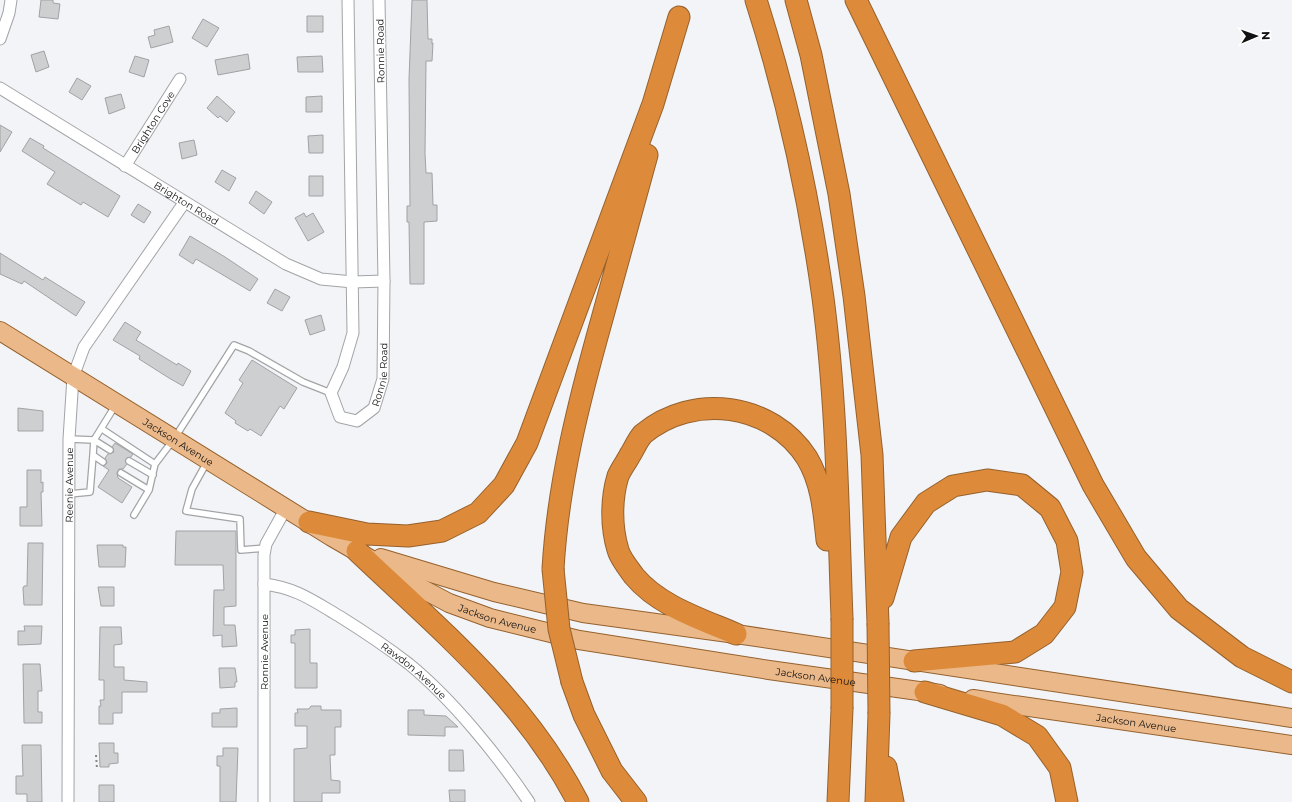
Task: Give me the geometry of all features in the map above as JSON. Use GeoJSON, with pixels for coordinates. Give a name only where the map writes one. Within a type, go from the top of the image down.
{"type":"FeatureCollection","features":[{"type":"Feature","properties":{"kind":"highway"},"geometry":{"type":"LineString","coordinates":[[756,0],[774,56],[805,184],[823,298],[833,404],[842,618],[842,709],[838,802]]}},
{"type":"Feature","properties":{"kind":"highway"},"geometry":{"type":"LineString","coordinates":[[796,0],[811,55],[839,194],[854,296],[872,455],[878,619],[876,802]]}},
{"type":"Feature","properties":{"kind":"highway"},"geometry":{"type":"LineString","coordinates":[[856,0],[1093,484],[1136,558],[1179,609],[1242,657],[1292,682]]}},
{"type":"Feature","properties":{"kind":"highway"},"geometry":{"type":"LineString","coordinates":[[308,522],[367,534],[408,536],[442,531],[478,513],[504,485],[527,443],[653,104],[680,9]]}},
{"type":"Feature","properties":{"kind":"highway"},"geometry":{"type":"LineString","coordinates":[[636,802],[612,771],[584,715],[572,682],[559,629],[555,601],[553,568],[563,480],[585,379],[661,104],[680,9]]}},
{"type":"Feature","properties":{"kind":"highway"},"geometry":{"type":"LineString","coordinates":[[736,634],[685,613],[651,591],[635,576],[618,552],[612,509],[618,475],[642,435],[674,414],[714,408],[751,413],[785,432],[808,459],[822,496],[828,553],[841,587]]}},
{"type":"Feature","properties":{"kind":"highway"},"geometry":{"type":"LineString","coordinates":[[878,619],[901,537],[926,503],[953,486],[987,480],[1022,485],[1050,508],[1067,541],[1072,572],[1066,606],[1044,634],[1015,652],[914,661]]}},
{"type":"Feature","properties":{"kind":"highway"},"geometry":{"type":"LineString","coordinates":[[357,551],[458,644],[508,698],[550,754],[578,802]]}},
{"type":"Feature","properties":{"kind":"highway"},"geometry":{"type":"LineString","coordinates":[[925,692],[1002,715],[1037,736],[1060,768],[1067,802]]}},
{"type":"Feature","properties":{"kind":"highway"},"geometry":{"type":"LineString","coordinates":[[878,721],[893,802]]}},
{"type":"Feature","properties":{"kind":"main road","name":"Jackson Avenue"},"geometry":{"type":"LineString","coordinates":[[0,331],[72,377],[357,551],[422,589],[449,602],[490,618],[579,640],[769,670],[1292,745]]}},
{"type":"Feature","properties":{"kind":"main road","name":"Jackson Avenue"},"geometry":{"type":"LineString","coordinates":[[357,551],[494,592],[583,613],[736,634],[1292,718]]}},
{"type":"Feature","properties":{"kind":"street"},"geometry":{"type":"LineString","coordinates":[[0,39],[9,13],[11,0]]}},
{"type":"Feature","properties":{"kind":"street"},"geometry":{"type":"LineString","coordinates":[[331,393],[344,367],[353,333],[348,0]]}},
{"type":"Feature","properties":{"kind":"street","name":"Ronnie Road"},"geometry":{"type":"LineString","coordinates":[[331,393],[340,417],[358,421],[374,408],[383,379],[384,281],[380,0]]}},
{"type":"Feature","properties":{"kind":"street","name":"Brighton Cove"},"geometry":{"type":"LineString","coordinates":[[125,166],[180,79]]}},
{"type":"Feature","properties":{"kind":"street","name":"Brighton Road"},"geometry":{"type":"LineString","coordinates":[[0,88],[184,203],[286,264],[321,279],[353,282],[384,281]]}},
{"type":"Feature","properties":{"kind":"street","name":"Reenie Avenue"},"geometry":{"type":"LineString","coordinates":[[68,802],[69,438],[72,377],[84,347],[184,203]]}},
{"type":"Feature","properties":{"kind":"street","name":"Ronnie Avenue"},"geometry":{"type":"LineString","coordinates":[[264,802],[265,548],[270,534],[286,508]]}},
{"type":"Feature","properties":{"kind":"street","name":"Rawdon Avenue"},"geometry":{"type":"LineString","coordinates":[[264,584],[283,586],[299,592],[347,621],[409,664],[452,706],[507,770],[529,802]]}},
{"type":"Feature","properties":{"kind":"lane"},"geometry":{"type":"LineString","coordinates":[[134,516],[149,490],[155,464],[174,439],[234,345],[250,351],[303,382],[331,393]]}},
{"type":"Feature","properties":{"kind":"lane"},"geometry":{"type":"LineString","coordinates":[[69,494],[90,492],[94,440],[116,404]]}},
{"type":"Feature","properties":{"kind":"lane"},"geometry":{"type":"LineString","coordinates":[[102,428],[155,464]]}},
{"type":"Feature","properties":{"kind":"lane"},"geometry":{"type":"LineString","coordinates":[[69,438],[94,440],[110,450]]}},
{"type":"Feature","properties":{"kind":"lane"},"geometry":{"type":"LineString","coordinates":[[93,455],[103,462]]}},
{"type":"Feature","properties":{"kind":"lane"},"geometry":{"type":"LineString","coordinates":[[208,460],[192,489],[186,511],[240,519],[241,550],[265,548]]}},
{"type":"Feature","properties":{"kind":"lane"},"geometry":{"type":"LineString","coordinates":[[128,461],[153,475]]}},
{"type":"Feature","properties":{"kind":"lane"},"geometry":{"type":"LineString","coordinates":[[121,473],[149,490]]}},
{"type":"Feature","properties":{"kind":"path"},"geometry":{"type":"LineString","coordinates":[[96,755],[97,769]]}},
{"type":"Feature","properties":{"kind":"building"},"geometry":{"type":"Polygon","coordinates":[[[41,0],[53,0],[53,3],[60,4],[58,19],[39,17],[41,0]]]}},
{"type":"Feature","properties":{"kind":"building"},"geometry":{"type":"Polygon","coordinates":[[[412,0],[427,0],[428,39],[432,39],[432,44],[433,43],[432,61],[426,61],[425,153],[426,173],[432,173],[433,205],[437,205],[437,221],[424,222],[424,284],[410,284],[409,222],[407,222],[407,206],[410,206],[409,79],[412,0]]]}},
{"type":"Feature","properties":{"kind":"building"},"geometry":{"type":"Polygon","coordinates":[[[307,16],[323,16],[323,32],[307,32],[307,16]]]}},
{"type":"Feature","properties":{"kind":"building"},"geometry":{"type":"Polygon","coordinates":[[[203,19],[219,28],[207,47],[192,38],[203,19]]]}},
{"type":"Feature","properties":{"kind":"building"},"geometry":{"type":"Polygon","coordinates":[[[169,26],[173,42],[151,48],[148,37],[155,35],[154,30],[169,26]]]}},
{"type":"Feature","properties":{"kind":"building"},"geometry":{"type":"Polygon","coordinates":[[[44,51],[49,67],[36,72],[31,55],[44,51]]]}},
{"type":"Feature","properties":{"kind":"building"},"geometry":{"type":"Polygon","coordinates":[[[248,54],[250,69],[218,75],[215,60],[248,54]]]}},
{"type":"Feature","properties":{"kind":"building"},"geometry":{"type":"Polygon","coordinates":[[[135,56],[149,60],[144,77],[129,72],[135,56]]]}},
{"type":"Feature","properties":{"kind":"building"},"geometry":{"type":"Polygon","coordinates":[[[322,56],[323,72],[298,72],[297,57],[322,56]]]}},
{"type":"Feature","properties":{"kind":"building"},"geometry":{"type":"Polygon","coordinates":[[[77,78],[91,86],[82,100],[69,92],[77,78]]]}},
{"type":"Feature","properties":{"kind":"building"},"geometry":{"type":"Polygon","coordinates":[[[121,94],[125,108],[109,114],[105,98],[121,94]]]}},
{"type":"Feature","properties":{"kind":"building"},"geometry":{"type":"Polygon","coordinates":[[[217,96],[235,112],[227,122],[220,116],[218,118],[207,108],[217,96]]]}},
{"type":"Feature","properties":{"kind":"building"},"geometry":{"type":"Polygon","coordinates":[[[322,96],[322,112],[306,112],[306,97],[322,96]]]}},
{"type":"Feature","properties":{"kind":"building"},"geometry":{"type":"Polygon","coordinates":[[[0,125],[12,132],[0,152],[0,125]]]}},
{"type":"Feature","properties":{"kind":"building"},"geometry":{"type":"Polygon","coordinates":[[[323,135],[323,153],[309,153],[308,136],[323,135]]]}},
{"type":"Feature","properties":{"kind":"building"},"geometry":{"type":"Polygon","coordinates":[[[30,138],[44,146],[43,148],[120,196],[108,217],[83,202],[81,205],[47,184],[55,172],[22,151],[30,138]]]}},
{"type":"Feature","properties":{"kind":"building"},"geometry":{"type":"Polygon","coordinates":[[[194,140],[197,155],[182,159],[179,143],[194,140]]]}},
{"type":"Feature","properties":{"kind":"building"},"geometry":{"type":"Polygon","coordinates":[[[222,170],[236,178],[229,191],[215,182],[222,170]]]}},
{"type":"Feature","properties":{"kind":"building"},"geometry":{"type":"Polygon","coordinates":[[[309,176],[323,176],[323,196],[309,196],[309,176]]]}},
{"type":"Feature","properties":{"kind":"building"},"geometry":{"type":"Polygon","coordinates":[[[256,191],[272,202],[264,214],[249,203],[256,191]]]}},
{"type":"Feature","properties":{"kind":"building"},"geometry":{"type":"Polygon","coordinates":[[[138,204],[151,212],[144,223],[131,215],[138,204]]]}},
{"type":"Feature","properties":{"kind":"building"},"geometry":{"type":"Polygon","coordinates":[[[304,213],[306,217],[313,213],[324,232],[308,241],[295,218],[304,213]]]}},
{"type":"Feature","properties":{"kind":"building"},"geometry":{"type":"Polygon","coordinates":[[[190,236],[258,279],[250,291],[196,259],[193,264],[179,255],[190,236]]]}},
{"type":"Feature","properties":{"kind":"building"},"geometry":{"type":"Polygon","coordinates":[[[0,253],[43,280],[45,277],[85,302],[76,316],[24,281],[22,284],[0,274],[0,253]]]}},
{"type":"Feature","properties":{"kind":"building"},"geometry":{"type":"Polygon","coordinates":[[[275,289],[290,297],[282,311],[267,303],[275,289]]]}},
{"type":"Feature","properties":{"kind":"building"},"geometry":{"type":"Polygon","coordinates":[[[321,315],[325,330],[310,335],[305,320],[321,315]]]}},
{"type":"Feature","properties":{"kind":"building"},"geometry":{"type":"Polygon","coordinates":[[[125,322],[141,332],[136,340],[177,365],[178,363],[191,371],[183,386],[139,359],[140,356],[113,340],[125,322]]]}},
{"type":"Feature","properties":{"kind":"building"},"geometry":{"type":"Polygon","coordinates":[[[252,360],[297,388],[284,409],[280,406],[261,436],[250,429],[248,431],[235,423],[236,421],[225,413],[243,383],[239,380],[252,360]]]}},
{"type":"Feature","properties":{"kind":"building"},"geometry":{"type":"Polygon","coordinates":[[[18,408],[43,411],[43,431],[18,431],[18,408]]]}},
{"type":"Feature","properties":{"kind":"building"},"geometry":{"type":"Polygon","coordinates":[[[115,443],[133,454],[131,457],[126,459],[127,464],[123,469],[119,469],[117,473],[118,478],[132,487],[122,503],[98,487],[109,470],[103,466],[107,463],[105,458],[108,454],[114,452],[112,447],[115,443]]]}},
{"type":"Feature","properties":{"kind":"building"},"geometry":{"type":"Polygon","coordinates":[[[27,470],[41,470],[41,483],[43,482],[43,492],[41,492],[42,526],[20,526],[20,507],[27,507],[27,470]]]}},
{"type":"Feature","properties":{"kind":"building"},"geometry":{"type":"Polygon","coordinates":[[[176,531],[236,531],[236,606],[224,607],[224,625],[235,625],[237,646],[222,647],[222,635],[213,636],[214,590],[224,590],[223,565],[175,565],[176,531]]]}},
{"type":"Feature","properties":{"kind":"building"},"geometry":{"type":"Polygon","coordinates":[[[28,543],[43,543],[42,605],[24,605],[23,588],[24,586],[27,586],[28,543]]]}},
{"type":"Feature","properties":{"kind":"building"},"geometry":{"type":"Polygon","coordinates":[[[97,545],[123,545],[123,547],[126,547],[125,567],[99,567],[97,545]]]}},
{"type":"Feature","properties":{"kind":"building"},"geometry":{"type":"Polygon","coordinates":[[[98,587],[114,587],[114,606],[101,606],[98,587]]]}},
{"type":"Feature","properties":{"kind":"building"},"geometry":{"type":"Polygon","coordinates":[[[24,626],[42,626],[41,644],[18,645],[18,631],[25,631],[24,626]]]}},
{"type":"Feature","properties":{"kind":"building"},"geometry":{"type":"Polygon","coordinates":[[[100,627],[121,627],[122,644],[114,645],[114,667],[124,667],[124,680],[147,682],[147,692],[122,692],[122,713],[113,713],[113,724],[99,724],[99,706],[101,706],[100,700],[104,700],[104,680],[99,680],[100,627]]]}},
{"type":"Feature","properties":{"kind":"building"},"geometry":{"type":"Polygon","coordinates":[[[310,629],[310,663],[317,663],[317,688],[295,688],[295,643],[291,643],[291,635],[295,635],[295,630],[310,629]]]}},
{"type":"Feature","properties":{"kind":"building"},"geometry":{"type":"Polygon","coordinates":[[[23,664],[40,664],[42,691],[38,691],[38,712],[42,712],[42,723],[24,723],[23,664]]]}},
{"type":"Feature","properties":{"kind":"building"},"geometry":{"type":"Polygon","coordinates":[[[219,668],[235,668],[237,682],[235,682],[235,687],[220,688],[219,668]]]}},
{"type":"Feature","properties":{"kind":"building"},"geometry":{"type":"Polygon","coordinates":[[[311,706],[321,706],[321,710],[341,710],[341,727],[335,727],[335,755],[330,755],[331,780],[340,781],[340,793],[322,793],[322,802],[294,802],[294,749],[307,748],[307,726],[295,726],[295,713],[298,713],[297,709],[309,709],[311,706]]]}},
{"type":"Feature","properties":{"kind":"building"},"geometry":{"type":"Polygon","coordinates":[[[237,708],[237,727],[212,727],[212,713],[220,713],[220,709],[237,708]]]}},
{"type":"Feature","properties":{"kind":"building"},"geometry":{"type":"Polygon","coordinates":[[[408,710],[424,710],[424,715],[446,716],[458,727],[445,727],[445,736],[408,735],[408,710]]]}},
{"type":"Feature","properties":{"kind":"building"},"geometry":{"type":"Polygon","coordinates":[[[99,743],[114,743],[114,753],[118,753],[118,763],[109,764],[109,767],[100,767],[99,743]]]}},
{"type":"Feature","properties":{"kind":"building"},"geometry":{"type":"Polygon","coordinates":[[[22,745],[41,745],[42,802],[27,802],[27,794],[16,794],[16,776],[23,776],[22,745]]]}},
{"type":"Feature","properties":{"kind":"building"},"geometry":{"type":"Polygon","coordinates":[[[223,748],[238,748],[236,802],[220,802],[220,766],[217,766],[217,756],[223,756],[223,748]]]}},
{"type":"Feature","properties":{"kind":"building"},"geometry":{"type":"Polygon","coordinates":[[[449,750],[463,750],[464,771],[449,771],[449,750]]]}},
{"type":"Feature","properties":{"kind":"building"},"geometry":{"type":"Polygon","coordinates":[[[99,785],[114,785],[114,802],[99,802],[99,785]]]}},
{"type":"Feature","properties":{"kind":"building"},"geometry":{"type":"Polygon","coordinates":[[[449,790],[465,790],[465,802],[450,802],[449,790]]]}}]}
